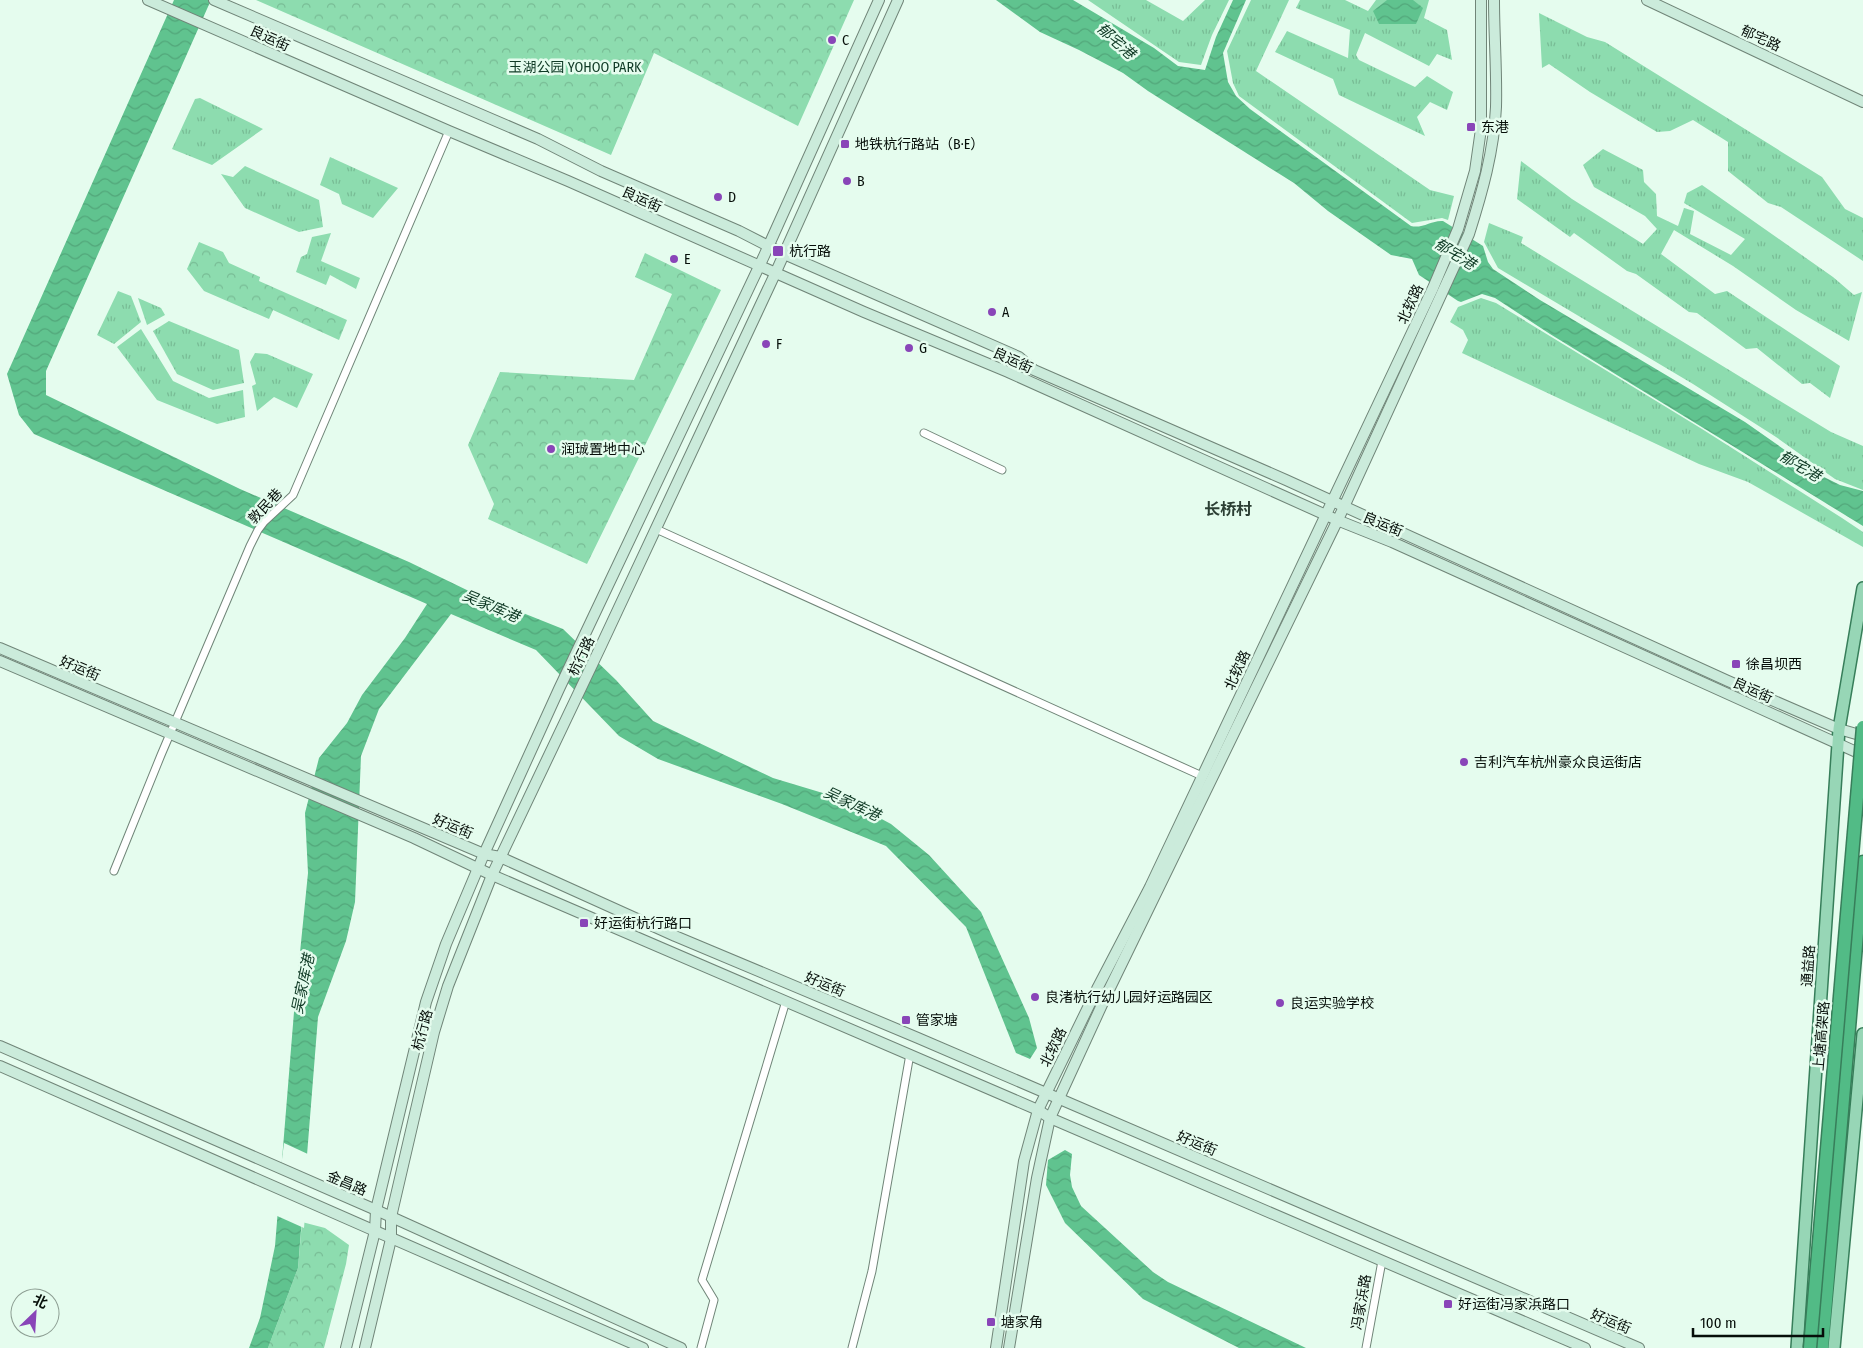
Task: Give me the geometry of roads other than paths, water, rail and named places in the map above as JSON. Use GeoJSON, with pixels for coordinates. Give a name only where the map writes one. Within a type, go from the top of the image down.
{"type":"FeatureCollection","features":[{"type":"Feature","properties":{"kind":"highway","name":"上塘高架路"},"geometry":{"type":"LineString","coordinates":[[1810,1348],[1863,727]]}},
{"type":"Feature","properties":{"kind":"highway","name":"上塘高架路"},"geometry":{"type":"LineString","coordinates":[[1822,1348],[1863,862]]}},
{"type":"Feature","properties":{"kind":"main road","name":"良运街"},"geometry":{"type":"LineString","coordinates":[[148,0],[568,181],[759,265],[775,274],[1008,372],[1337,520],[1392,542],[1863,755]]}},
{"type":"Feature","properties":{"kind":"main road","name":"杭行路"},"geometry":{"type":"LineString","coordinates":[[346,1348],[375,1232],[376,1210],[426,1002],[446,944],[478,867],[559,689],[768,246],[879,0]]}},
{"type":"Feature","properties":{"kind":"main road","name":"杭行路"},"geometry":{"type":"LineString","coordinates":[[365,1348],[390,1239],[391,1217],[434,1032],[448,986],[500,857],[775,274],[898,0]]}},
{"type":"Feature","properties":{"kind":"main road","name":"北软路"},"geometry":{"type":"LineString","coordinates":[[1009,1348],[1037,1178],[1050,1118],[1110,987],[1337,520],[1438,291],[1475,171],[1482,129],[1481,0]]}},
{"type":"Feature","properties":{"kind":"main road","name":"北软路"},"geometry":{"type":"LineString","coordinates":[[996,1348],[1024,1161],[1038,1110],[1098,987],[1150,887],[1332,502],[1438,291],[1469,234],[1482,191],[1491,150],[1496,107],[1494,0]]}},
{"type":"Feature","properties":{"kind":"main road","name":"郁宅路"},"geometry":{"type":"LineString","coordinates":[[1648,0],[1863,102]]}},
{"type":"Feature","properties":{"kind":"main road","name":"良运街"},"geometry":{"type":"LineString","coordinates":[[216,1],[538,139],[601,171],[739,231],[784,254],[1019,357],[1034,370],[1839,729],[1863,736]]}},
{"type":"Feature","properties":{"kind":"main road","name":"通益路"},"geometry":{"type":"LineString","coordinates":[[1797,1348],[1839,729],[1863,588]]}},
{"type":"Feature","properties":{"kind":"main road","name":"好运街"},"geometry":{"type":"LineString","coordinates":[[0,648],[484,854],[500,857],[674,936],[1046,1093],[1639,1348]]}},
{"type":"Feature","properties":{"kind":"main road","name":"好运街"},"geometry":{"type":"LineString","coordinates":[[0,662],[361,816],[478,867],[492,875],[1038,1110],[1050,1118],[1585,1348]]}},
{"type":"Feature","properties":{"kind":"main road"},"geometry":{"type":"LineString","coordinates":[[1834,1348],[1863,1034]]}},
{"type":"Feature","properties":{"kind":"main road","name":"金昌路"},"geometry":{"type":"LineString","coordinates":[[0,1046],[376,1210],[681,1348]]}},
{"type":"Feature","properties":{"kind":"main road"},"geometry":{"type":"LineString","coordinates":[[0,1066],[327,1209],[390,1239],[643,1348]]}},
{"type":"Feature","properties":{"kind":"street","name":"敦民巷"},"geometry":{"type":"LineString","coordinates":[[114,871],[170,734],[258,530],[293,495],[449,131]]}},
{"type":"Feature","properties":{"kind":"street"},"geometry":{"type":"LineString","coordinates":[[924,433],[1002,470]]}},
{"type":"Feature","properties":{"kind":"street"},"geometry":{"type":"LineString","coordinates":[[656,529],[1202,776]]}},
{"type":"Feature","properties":{"kind":"street"},"geometry":{"type":"LineString","coordinates":[[701,1348],[714,1300],[702,1280],[786,1001]]}},
{"type":"Feature","properties":{"kind":"street"},"geometry":{"type":"LineString","coordinates":[[852,1348],[872,1271],[910,1054]]}},
{"type":"Feature","properties":{"kind":"street","name":"冯家浜路"},"geometry":{"type":"LineString","coordinates":[[1366,1348],[1382,1261]]}},
{"type":"Feature","properties":{"kind":"water","name":"吴家库港"},"geometry":{"type":"Polygon","coordinates":[[[174,0],[211,0],[46,371],[46,395],[240,489],[409,562],[473,593],[563,629],[616,680],[653,721],[773,778],[846,800],[891,824],[929,855],[981,912],[1029,1018],[1037,1048],[1030,1059],[1016,1053],[966,927],[886,846],[782,804],[658,759],[619,736],[536,650],[451,614],[379,709],[361,756],[355,902],[346,941],[318,1017],[298,1268],[268,1348],[249,1348],[260,1318],[275,1246],[294,1012],[308,873],[305,813],[319,758],[347,723],[362,695],[405,638],[427,604],[34,434],[19,415],[7,374],[174,0]]]}},
{"type":"Feature","properties":{"kind":"water","name":"郁宅港"},"geometry":{"type":"Polygon","coordinates":[[[996,0],[1073,0],[1154,48],[1178,66],[1205,70],[1216,37],[1233,0],[1246,0],[1223,53],[1228,82],[1236,96],[1250,109],[1411,226],[1415,227],[1443,221],[1483,246],[1488,262],[1493,269],[1540,300],[1745,422],[1822,476],[1840,485],[1863,491],[1863,526],[1550,334],[1495,298],[1482,294],[1461,302],[1458,301],[1419,275],[1412,259],[1391,255],[1328,211],[1294,183],[1148,91],[1123,73],[1040,32],[996,0]]]}},
{"type":"Feature","properties":{"kind":"water"},"geometry":{"type":"Polygon","coordinates":[[[1387,0],[1413,0],[1423,8],[1416,24],[1379,24],[1373,11],[1387,0]]]}},
{"type":"Feature","properties":{"kind":"water"},"geometry":{"type":"Polygon","coordinates":[[[1065,1150],[1072,1154],[1070,1175],[1072,1187],[1081,1206],[1153,1272],[1168,1282],[1306,1348],[1239,1348],[1143,1299],[1065,1223],[1046,1185],[1048,1160],[1065,1150]]]}},
{"type":"Feature","properties":{"kind":"place","name":"C"},"geometry":{"type":"Point","coordinates":[832,40]}},
{"type":"Feature","properties":{"kind":"place","name":"东港"},"geometry":{"type":"Point","coordinates":[1471,127]}},
{"type":"Feature","properties":{"kind":"place","name":"地铁杭行路站（B·E）"},"geometry":{"type":"Point","coordinates":[845,144]}},
{"type":"Feature","properties":{"kind":"place","name":"B"},"geometry":{"type":"Point","coordinates":[847,181]}},
{"type":"Feature","properties":{"kind":"place","name":"D"},"geometry":{"type":"Point","coordinates":[718,197]}},
{"type":"Feature","properties":{"kind":"place","name":"杭行路"},"geometry":{"type":"Point","coordinates":[778,251]}},
{"type":"Feature","properties":{"kind":"place","name":"E"},"geometry":{"type":"Point","coordinates":[674,259]}},
{"type":"Feature","properties":{"kind":"place","name":"A"},"geometry":{"type":"Point","coordinates":[992,312]}},
{"type":"Feature","properties":{"kind":"place","name":"F"},"geometry":{"type":"Point","coordinates":[766,344]}},
{"type":"Feature","properties":{"kind":"place","name":"G"},"geometry":{"type":"Point","coordinates":[909,348]}},
{"type":"Feature","properties":{"kind":"place","name":"润珹置地中心"},"geometry":{"type":"Point","coordinates":[551,449]}},
{"type":"Feature","properties":{"kind":"place","name":"徐昌坝西"},"geometry":{"type":"Point","coordinates":[1736,664]}},
{"type":"Feature","properties":{"kind":"place","name":"吉利汽车杭州豪众良运街店"},"geometry":{"type":"Point","coordinates":[1464,762]}},
{"type":"Feature","properties":{"kind":"place","name":"好运街杭行路口"},"geometry":{"type":"Point","coordinates":[584,923]}},
{"type":"Feature","properties":{"kind":"place","name":"良渚杭行幼儿园好运路园区"},"geometry":{"type":"Point","coordinates":[1035,997]}},
{"type":"Feature","properties":{"kind":"place","name":"良运实验学校"},"geometry":{"type":"Point","coordinates":[1280,1003]}},
{"type":"Feature","properties":{"kind":"place","name":"管家塘"},"geometry":{"type":"Point","coordinates":[906,1020]}},
{"type":"Feature","properties":{"kind":"place","name":"好运街冯家浜路口"},"geometry":{"type":"Point","coordinates":[1448,1304]}},
{"type":"Feature","properties":{"kind":"place","name":"塘家角"},"geometry":{"type":"Point","coordinates":[991,1322]}},
{"type":"Feature","properties":{"kind":"district","name":"长桥村"},"geometry":{"type":"Point","coordinates":[1228,509]}},
{"type":"Feature","properties":{"kind":"park label","name":"玉湖公园 YOHOO PARK"},"geometry":{"type":"Point","coordinates":[575,67]}}]}
